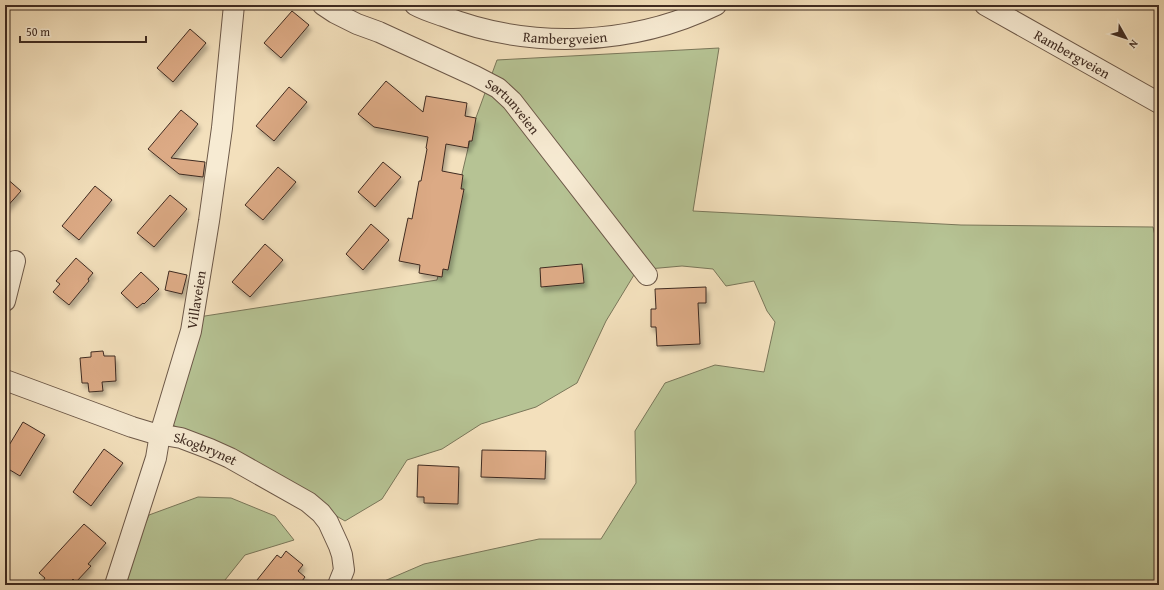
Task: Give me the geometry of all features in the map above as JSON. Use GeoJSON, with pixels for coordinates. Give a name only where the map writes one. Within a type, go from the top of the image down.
{"type":"FeatureCollection","features":[{"type":"Feature","properties":{"kind":"street","name":"Villaveien"},"geometry":{"type":"LineString","coordinates":[[115,585],[156,458],[160,434],[191,331],[218,159],[234,5]]}},
{"type":"Feature","properties":{"kind":"street","name":"Sørtunveien"},"geometry":{"type":"LineString","coordinates":[[323,5],[357,24],[379,32],[498,88],[512,100],[566,172],[647,275]]}},
{"type":"Feature","properties":{"kind":"street","name":"Rambergveien"},"geometry":{"type":"LineString","coordinates":[[415,5],[460,23],[500,34],[557,39],[601,38],[658,27],[696,15],[716,5]]}},
{"type":"Feature","properties":{"kind":"street","name":"Rambergveien"},"geometry":{"type":"LineString","coordinates":[[985,5],[1159,103]]}},
{"type":"Feature","properties":{"kind":"street"},"geometry":{"type":"LineString","coordinates":[[5,300],[15,261]]}},
{"type":"Feature","properties":{"kind":"street","name":"Skogbrynet"},"geometry":{"type":"LineString","coordinates":[[5,380],[76,406],[106,419],[132,428],[180,438],[230,458],[308,502],[321,513],[328,522],[339,546],[344,570],[338,585]]}},
{"type":"Feature","properties":{"kind":"green space"},"geometry":{"type":"Polygon","coordinates":[[[719,48],[693,211],[961,225],[1153,227],[1156,240],[1159,294],[1159,585],[375,585],[424,564],[539,539],[601,539],[636,483],[635,431],[665,383],[715,365],[764,372],[775,322],[767,311],[754,281],[726,286],[713,269],[682,266],[637,270],[606,321],[577,383],[536,407],[481,424],[442,449],[407,460],[382,499],[345,521],[237,458],[169,423],[192,318],[437,280],[474,123],[497,60],[719,48]]]}},
{"type":"Feature","properties":{"kind":"green space"},"geometry":{"type":"Polygon","coordinates":[[[198,497],[231,498],[275,516],[294,540],[245,555],[221,585],[120,585],[149,515],[198,497]]]}},
{"type":"Feature","properties":{"kind":"building"},"geometry":{"type":"Polygon","coordinates":[[[292,11],[309,25],[281,58],[264,43],[292,11]]]}},
{"type":"Feature","properties":{"kind":"building"},"geometry":{"type":"Polygon","coordinates":[[[190,29],[206,43],[173,82],[157,68],[190,29]]]}},
{"type":"Feature","properties":{"kind":"building"},"geometry":{"type":"Polygon","coordinates":[[[386,81],[423,112],[426,96],[467,103],[465,116],[476,118],[472,141],[469,141],[468,148],[446,144],[442,171],[463,175],[461,189],[464,189],[448,270],[443,269],[442,277],[419,273],[420,265],[399,261],[408,218],[412,219],[419,181],[421,181],[428,137],[374,127],[358,114],[386,81]]]}},
{"type":"Feature","properties":{"kind":"building"},"geometry":{"type":"Polygon","coordinates":[[[289,87],[307,102],[274,141],[256,126],[289,87]]]}},
{"type":"Feature","properties":{"kind":"building"},"geometry":{"type":"Polygon","coordinates":[[[181,110],[198,124],[171,158],[205,162],[203,177],[179,174],[148,149],[181,110]]]}},
{"type":"Feature","properties":{"kind":"building"},"geometry":{"type":"Polygon","coordinates":[[[383,162],[401,177],[375,207],[358,192],[383,162]]]}},
{"type":"Feature","properties":{"kind":"building"},"geometry":{"type":"Polygon","coordinates":[[[278,167],[296,182],[263,220],[245,205],[278,167]]]}},
{"type":"Feature","properties":{"kind":"building"},"geometry":{"type":"Polygon","coordinates":[[[5,177],[21,191],[5,209],[5,177]]]}},
{"type":"Feature","properties":{"kind":"building"},"geometry":{"type":"Polygon","coordinates":[[[95,186],[112,200],[79,240],[62,226],[95,186]]]}},
{"type":"Feature","properties":{"kind":"building"},"geometry":{"type":"Polygon","coordinates":[[[170,195],[187,209],[154,247],[137,233],[170,195]]]}},
{"type":"Feature","properties":{"kind":"building"},"geometry":{"type":"Polygon","coordinates":[[[371,224],[389,240],[363,270],[346,254],[371,224]]]}},
{"type":"Feature","properties":{"kind":"building"},"geometry":{"type":"Polygon","coordinates":[[[265,244],[283,260],[250,297],[232,282],[265,244]]]}},
{"type":"Feature","properties":{"kind":"building"},"geometry":{"type":"Polygon","coordinates":[[[76,258],[93,273],[88,279],[89,281],[69,305],[53,292],[60,284],[56,281],[76,258]]]}},
{"type":"Feature","properties":{"kind":"building"},"geometry":{"type":"Polygon","coordinates":[[[582,264],[584,283],[541,287],[540,268],[582,264]]]}},
{"type":"Feature","properties":{"kind":"building"},"geometry":{"type":"Polygon","coordinates":[[[169,271],[187,275],[182,294],[165,290],[169,271]]]}},
{"type":"Feature","properties":{"kind":"building"},"geometry":{"type":"Polygon","coordinates":[[[141,272],[159,289],[144,304],[143,303],[137,308],[121,293],[141,272]]]}},
{"type":"Feature","properties":{"kind":"building"},"geometry":{"type":"Polygon","coordinates":[[[706,287],[706,303],[698,303],[700,344],[657,346],[656,327],[651,327],[651,309],[656,309],[655,289],[706,287]]]}},
{"type":"Feature","properties":{"kind":"building"},"geometry":{"type":"Polygon","coordinates":[[[103,351],[104,356],[115,356],[116,381],[102,382],[103,391],[89,392],[88,383],[82,383],[80,358],[91,357],[91,352],[103,351]]]}},
{"type":"Feature","properties":{"kind":"building"},"geometry":{"type":"Polygon","coordinates":[[[23,422],[45,435],[20,476],[5,467],[5,452],[23,422]]]}},
{"type":"Feature","properties":{"kind":"building"},"geometry":{"type":"Polygon","coordinates":[[[104,449],[123,463],[91,506],[73,492],[104,449]]]}},
{"type":"Feature","properties":{"kind":"building"},"geometry":{"type":"Polygon","coordinates":[[[482,450],[546,451],[545,479],[481,477],[482,450]]]}},
{"type":"Feature","properties":{"kind":"building"},"geometry":{"type":"Polygon","coordinates":[[[418,465],[459,467],[458,504],[424,503],[424,497],[417,497],[418,465]]]}},
{"type":"Feature","properties":{"kind":"building"},"geometry":{"type":"Polygon","coordinates":[[[84,524],[106,543],[88,564],[91,566],[76,582],[73,579],[67,585],[40,585],[45,578],[39,573],[84,524]]]}},
{"type":"Feature","properties":{"kind":"building"},"geometry":{"type":"Polygon","coordinates":[[[286,551],[303,565],[298,571],[305,577],[299,585],[253,585],[277,555],[281,558],[286,551]]]}}]}
